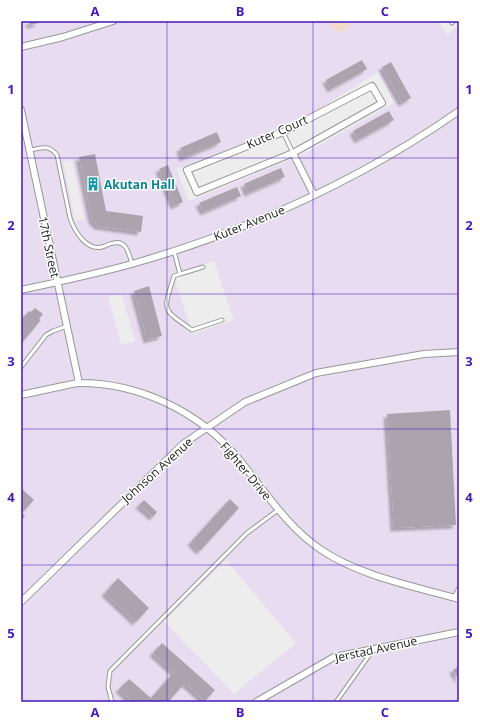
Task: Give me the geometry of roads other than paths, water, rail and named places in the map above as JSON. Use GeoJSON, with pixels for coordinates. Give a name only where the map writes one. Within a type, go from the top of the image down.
{"type":"FeatureCollection","features":[{"type":"Feature","properties":{"kind":"street"},"geometry":{"type":"LineString","coordinates":[[21,47],[63,37],[113,21]]}},
{"type":"Feature","properties":{"kind":"street","name":"Kuter Court"},"geometry":{"type":"LineString","coordinates":[[372,86],[382,103],[293,153],[197,192],[186,170],[283,132],[372,86]]}},
{"type":"Feature","properties":{"kind":"street","name":"17th Street"},"geometry":{"type":"LineString","coordinates":[[21,110],[79,383]]}},
{"type":"Feature","properties":{"kind":"street","name":"Kuter Avenue"},"geometry":{"type":"LineString","coordinates":[[21,290],[91,275],[132,264],[235,230],[314,195],[386,157],[459,111]]}},
{"type":"Feature","properties":{"kind":"street"},"geometry":{"type":"LineString","coordinates":[[293,153],[314,195]]}},
{"type":"Feature","properties":{"kind":"street","name":"Johnson Avenue"},"geometry":{"type":"LineString","coordinates":[[21,602],[183,444],[245,402],[316,372],[424,354],[459,352]]}},
{"type":"Feature","properties":{"kind":"street","name":"Fighter Drive"},"geometry":{"type":"LineString","coordinates":[[21,395],[79,383],[120,387],[166,402],[190,416],[207,428],[220,440],[237,457],[278,510],[298,532],[319,549],[340,562],[360,571],[456,598]]}},
{"type":"Feature","properties":{"kind":"street","name":"Jerstad Avenue"},"geometry":{"type":"LineString","coordinates":[[256,702],[334,657],[459,632]]}},
{"type":"Feature","properties":{"kind":"lane"},"geometry":{"type":"LineString","coordinates":[[283,132],[293,153]]}},
{"type":"Feature","properties":{"kind":"lane"},"geometry":{"type":"LineString","coordinates":[[29,150],[48,148],[56,155],[70,218],[73,226],[85,242],[93,247],[101,248],[118,242],[123,244],[127,248],[132,264]]}},
{"type":"Feature","properties":{"kind":"lane"},"geometry":{"type":"LineString","coordinates":[[174,251],[180,274]]}},
{"type":"Feature","properties":{"kind":"lane"},"geometry":{"type":"LineString","coordinates":[[204,267],[174,276],[166,300],[166,309],[170,314],[192,330],[222,320]]}},
{"type":"Feature","properties":{"kind":"lane"},"geometry":{"type":"LineString","coordinates":[[21,367],[46,335],[67,326]]}},
{"type":"Feature","properties":{"kind":"lane"},"geometry":{"type":"LineString","coordinates":[[112,702],[108,687],[110,671],[246,534],[278,510]]}},
{"type":"Feature","properties":{"kind":"lane"},"geometry":{"type":"LineString","coordinates":[[456,598],[459,588]]}},
{"type":"Feature","properties":{"kind":"lane"},"geometry":{"type":"LineString","coordinates":[[336,702],[374,649]]}},
{"type":"Feature","properties":{"kind":"place","name":"Akutan Hall"},"geometry":{"type":"Point","coordinates":[93,184]}}]}
